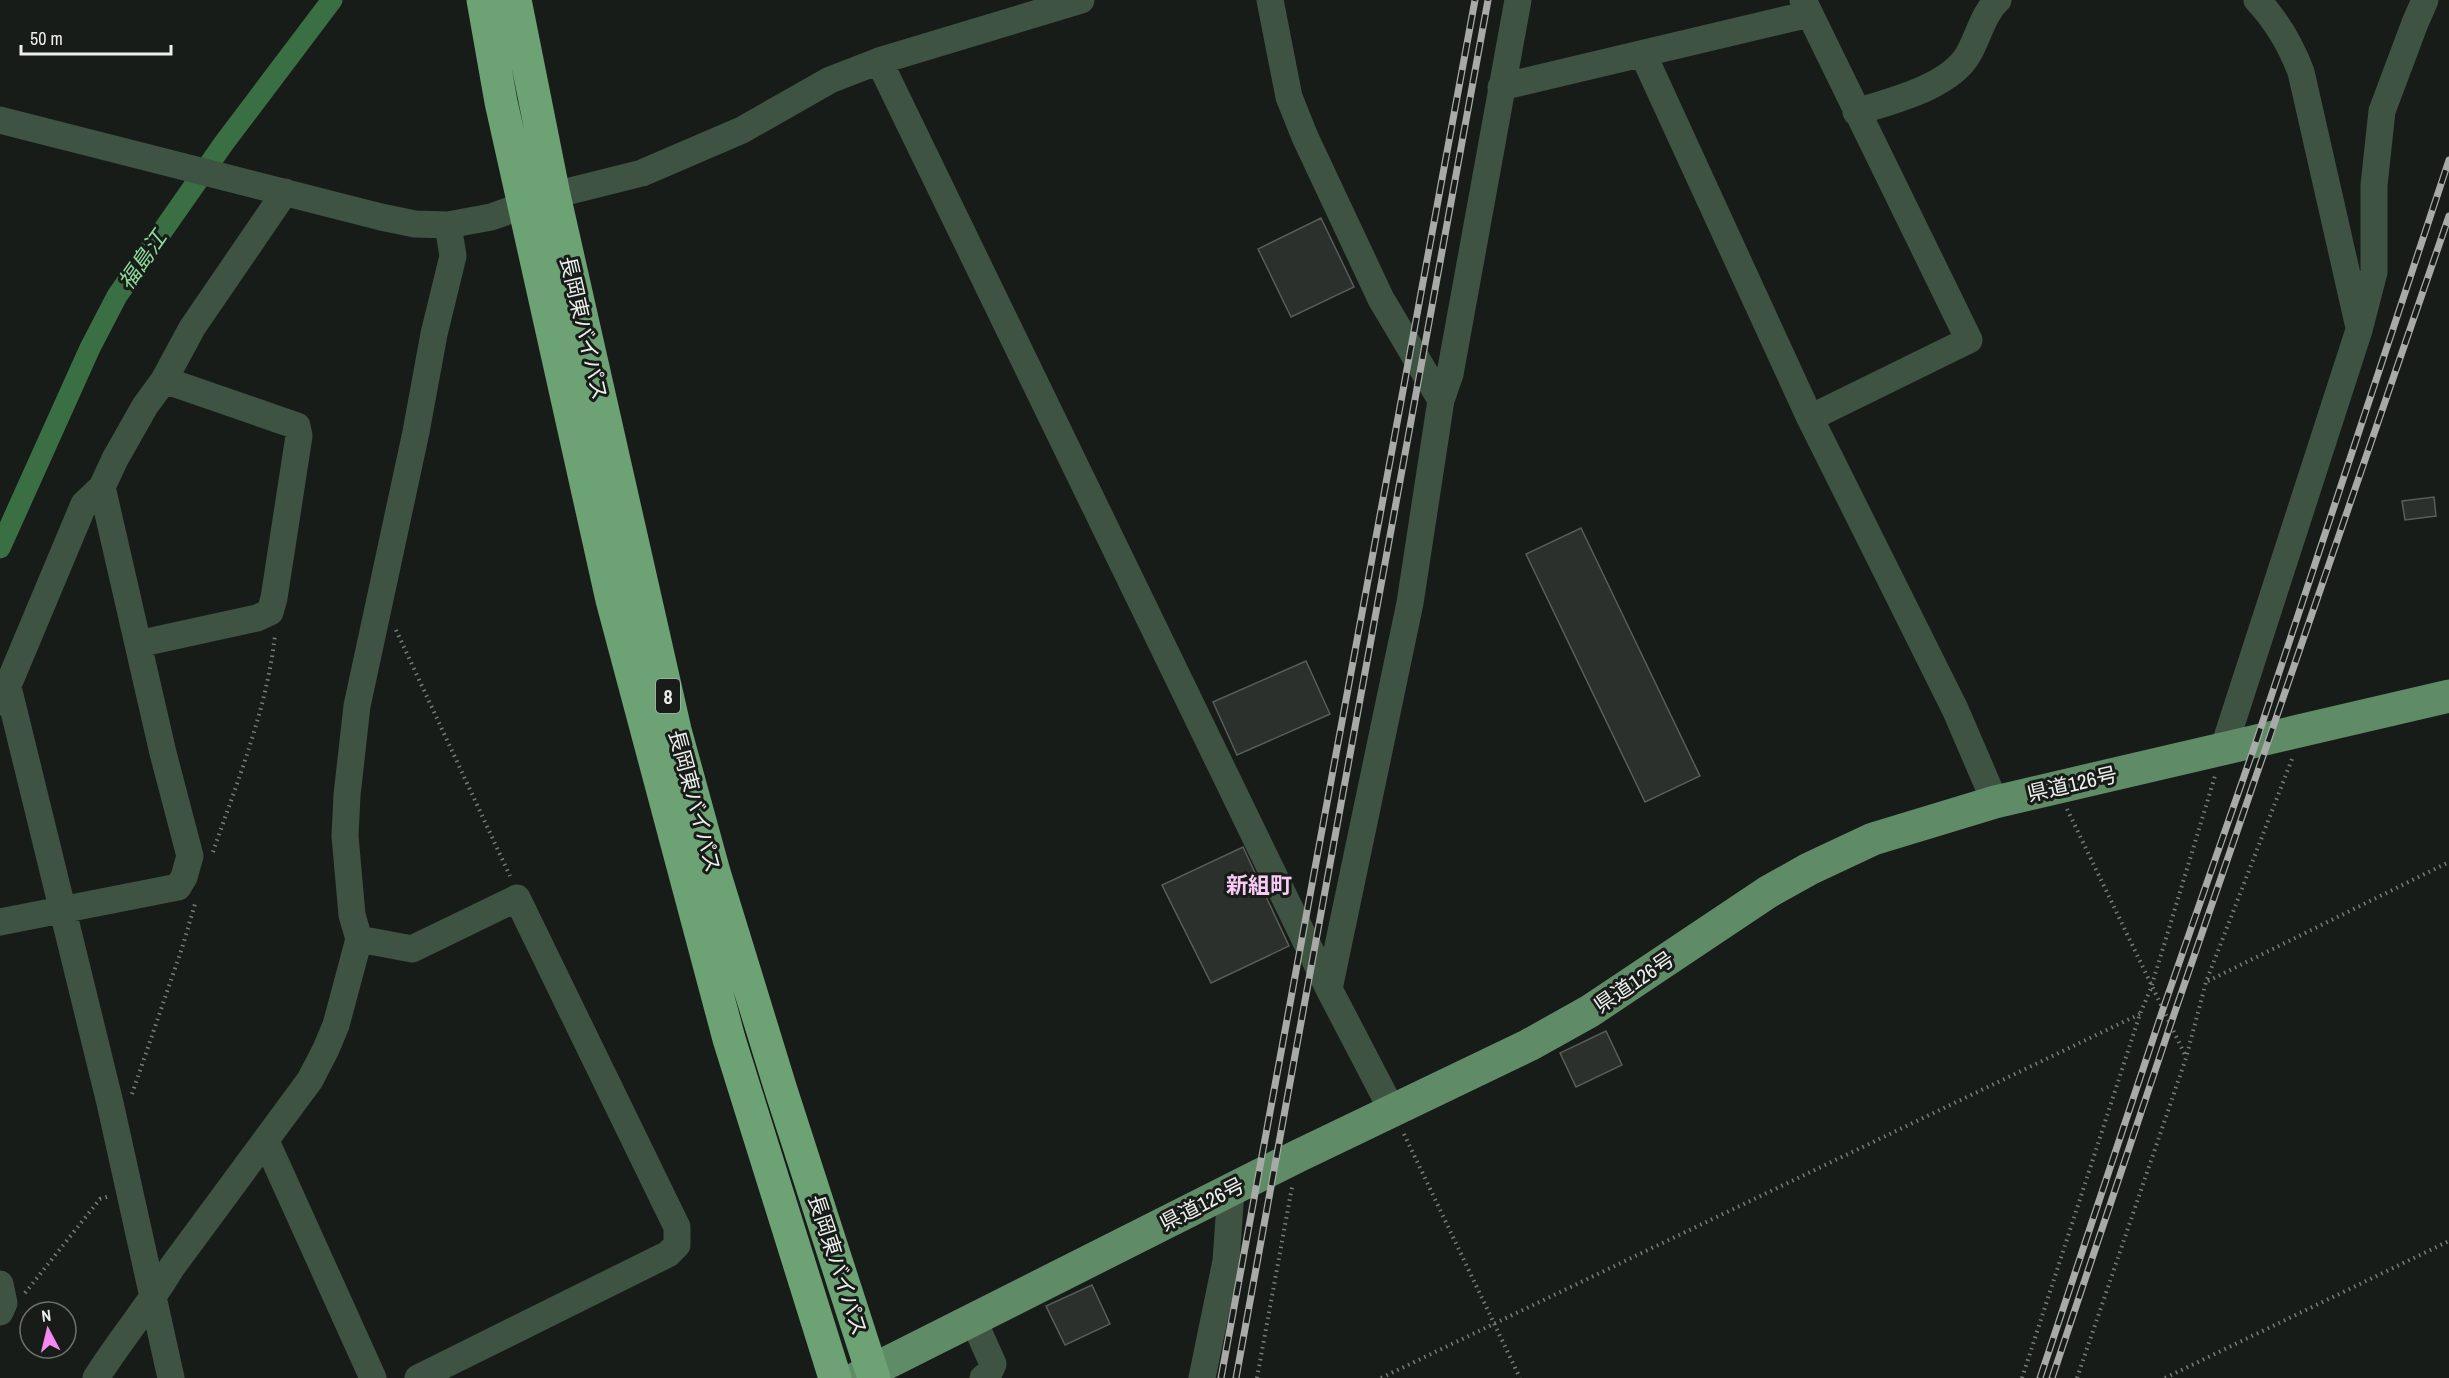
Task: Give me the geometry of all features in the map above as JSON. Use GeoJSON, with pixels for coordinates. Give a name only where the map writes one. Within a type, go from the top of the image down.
{"type":"FeatureCollection","features":[{"type":"Feature","properties":{"kind":"highway"},"geometry":{"type":"LineString","coordinates":[[471,0],[501,102]]}},
{"type":"Feature","properties":{"kind":"highway","name":"長岡東バイパス"},"geometry":{"type":"LineString","coordinates":[[483,0],[501,102],[612,600],[729,1039],[835,1378]]}},
{"type":"Feature","properties":{"kind":"highway","name":"長岡東バイパス"},"geometry":{"type":"LineString","coordinates":[[515,0],[554,195],[675,730],[714,872],[868,1376]]}},
{"type":"Feature","properties":{"kind":"highway"},"geometry":{"type":"LineString","coordinates":[[522,0],[530,80]]}},
{"type":"Feature","properties":{"kind":"main road","name":"県道126号"},"geometry":{"type":"LineString","coordinates":[[868,1376],[973,1319],[1298,1156],[1529,1045],[1590,1011],[1768,892],[1809,869],[1873,839],[1995,802],[2449,696]]}},
{"type":"Feature","properties":{"kind":"street"},"geometry":{"type":"LineString","coordinates":[[0,120],[415,225],[448,225],[491,217],[554,195],[642,172],[742,129],[830,80],[879,61],[1081,0]]}},
{"type":"Feature","properties":{"kind":"street"},"geometry":{"type":"LineString","coordinates":[[1270,0],[1289,97],[1305,137],[1381,298],[1441,400]]}},
{"type":"Feature","properties":{"kind":"street"},"geometry":{"type":"LineString","coordinates":[[1329,989],[1410,603],[1441,400],[1450,374],[1518,0]]}},
{"type":"Feature","properties":{"kind":"street"},"geometry":{"type":"LineString","coordinates":[[1856,112],[1935,84],[1961,65],[1990,8],[1998,0]]}},
{"type":"Feature","properties":{"kind":"street"},"geometry":{"type":"LineString","coordinates":[[2257,0],[2267,11],[2294,54],[2301,72],[2359,330]]}},
{"type":"Feature","properties":{"kind":"street"},"geometry":{"type":"LineString","coordinates":[[2223,750],[2359,330],[2374,272],[2374,185],[2382,111],[2425,0]]}},
{"type":"Feature","properties":{"kind":"street"},"geometry":{"type":"LineString","coordinates":[[1501,87],[1643,54],[1806,7],[1969,340],[1810,418]]}},
{"type":"Feature","properties":{"kind":"street"},"geometry":{"type":"LineString","coordinates":[[1643,54],[1810,418],[1955,709],[1995,802]]}},
{"type":"Feature","properties":{"kind":"street"},"geometry":{"type":"LineString","coordinates":[[879,61],[1329,989],[1393,1112]]}},
{"type":"Feature","properties":{"kind":"street"},"geometry":{"type":"LineString","coordinates":[[171,1378],[61,909],[4,696],[84,504],[102,487],[140,415],[164,380],[192,328],[276,190]]}},
{"type":"Feature","properties":{"kind":"street"},"geometry":{"type":"LineString","coordinates":[[96,1378],[122,1337],[153,1299],[172,1267],[310,1080],[326,1049],[345,994],[359,939],[352,915],[347,869],[347,795],[357,706],[416,432],[434,334],[453,256],[448,225]]}},
{"type":"Feature","properties":{"kind":"street"},"geometry":{"type":"LineString","coordinates":[[138,644],[257,618],[270,612],[298,436],[297,426],[164,380]]}},
{"type":"Feature","properties":{"kind":"street"},"geometry":{"type":"LineString","coordinates":[[0,922],[178,887],[188,866],[190,856],[102,487]]}},
{"type":"Feature","properties":{"kind":"street"},"geometry":{"type":"LineString","coordinates":[[359,939],[412,949],[517,898],[677,1227],[677,1245],[668,1254],[418,1378]]}},
{"type":"Feature","properties":{"kind":"street"},"geometry":{"type":"LineString","coordinates":[[266,1141],[374,1378]]}},
{"type":"Feature","properties":{"kind":"street"},"geometry":{"type":"LineString","coordinates":[[1202,1378],[1226,1261],[1231,1190]]}},
{"type":"Feature","properties":{"kind":"street"},"geometry":{"type":"LineString","coordinates":[[973,1319],[993,1364],[989,1374],[983,1378]]}},
{"type":"Feature","properties":{"kind":"path"},"geometry":{"type":"LineString","coordinates":[[381,597],[515,885],[517,898]]}},
{"type":"Feature","properties":{"kind":"path"},"geometry":{"type":"LineString","coordinates":[[2077,1378],[2186,1058],[2206,982],[2285,781],[2301,731]]}},
{"type":"Feature","properties":{"kind":"path"},"geometry":{"type":"LineString","coordinates":[[2022,1378],[2140,1014],[2151,988],[2223,750]]}},
{"type":"Feature","properties":{"kind":"path"},"geometry":{"type":"LineString","coordinates":[[2056,787],[2186,1058]]}},
{"type":"Feature","properties":{"kind":"path"},"geometry":{"type":"LineString","coordinates":[[2206,982],[2449,862]]}},
{"type":"Feature","properties":{"kind":"path"},"geometry":{"type":"LineString","coordinates":[[1380,1378],[2140,1014]]}},
{"type":"Feature","properties":{"kind":"path"},"geometry":{"type":"LineString","coordinates":[[1393,1112],[1520,1378]]}},
{"type":"Feature","properties":{"kind":"path"},"geometry":{"type":"LineString","coordinates":[[1257,1378],[1298,1156]]}},
{"type":"Feature","properties":{"kind":"path"},"geometry":{"type":"LineString","coordinates":[[1,1300],[20,1299],[100,1199],[129,1192]]}},
{"type":"Feature","properties":{"kind":"path"},"geometry":{"type":"LineString","coordinates":[[2165,1378],[2449,1241]]}},
{"type":"Feature","properties":{"kind":"building"},"geometry":{"type":"Polygon","coordinates":[[[1321,218],[1354,287],[1291,317],[1258,249],[1321,218]]]}},
{"type":"Feature","properties":{"kind":"building"},"geometry":{"type":"Polygon","coordinates":[[[2434,497],[2436,516],[2405,520],[2402,501],[2434,497]]]}},
{"type":"Feature","properties":{"kind":"building"},"geometry":{"type":"Polygon","coordinates":[[[1581,528],[1700,776],[1645,802],[1526,554],[1581,528]]]}},
{"type":"Feature","properties":{"kind":"building"},"geometry":{"type":"Polygon","coordinates":[[[1306,661],[1330,714],[1237,755],[1213,702],[1306,661]]]}},
{"type":"Feature","properties":{"kind":"building"},"geometry":{"type":"Polygon","coordinates":[[[1243,847],[1289,946],[1211,983],[1162,885],[1243,847]]]}},
{"type":"Feature","properties":{"kind":"building"},"geometry":{"type":"Polygon","coordinates":[[[1606,1031],[1622,1065],[1576,1087],[1560,1053],[1606,1031]]]}},
{"type":"Feature","properties":{"kind":"building"},"geometry":{"type":"Polygon","coordinates":[[[1092,1285],[1110,1324],[1065,1345],[1046,1306],[1092,1285]]]}},
{"type":"Feature","properties":{"kind":"waterway","name":"福島江"},"geometry":{"type":"LineString","coordinates":[[0,548],[90,348],[117,296],[224,143],[332,0]]}},
{"type":"Feature","properties":{"kind":"railway"},"geometry":{"type":"LineString","coordinates":[[1221,1378],[1475,0]]}},
{"type":"Feature","properties":{"kind":"railway"},"geometry":{"type":"LineString","coordinates":[[1236,1378],[1488,0]]}},
{"type":"Feature","properties":{"kind":"railway"},"geometry":{"type":"LineString","coordinates":[[2040,1378],[2162,1012],[2256,742],[2449,160]]}},
{"type":"Feature","properties":{"kind":"railway"},"geometry":{"type":"LineString","coordinates":[[2052,1378],[2170,1026],[2449,216]]}},
{"type":"Feature","properties":{"kind":"district","name":"新組町"},"geometry":{"type":"Point","coordinates":[1259,885]}}]}
